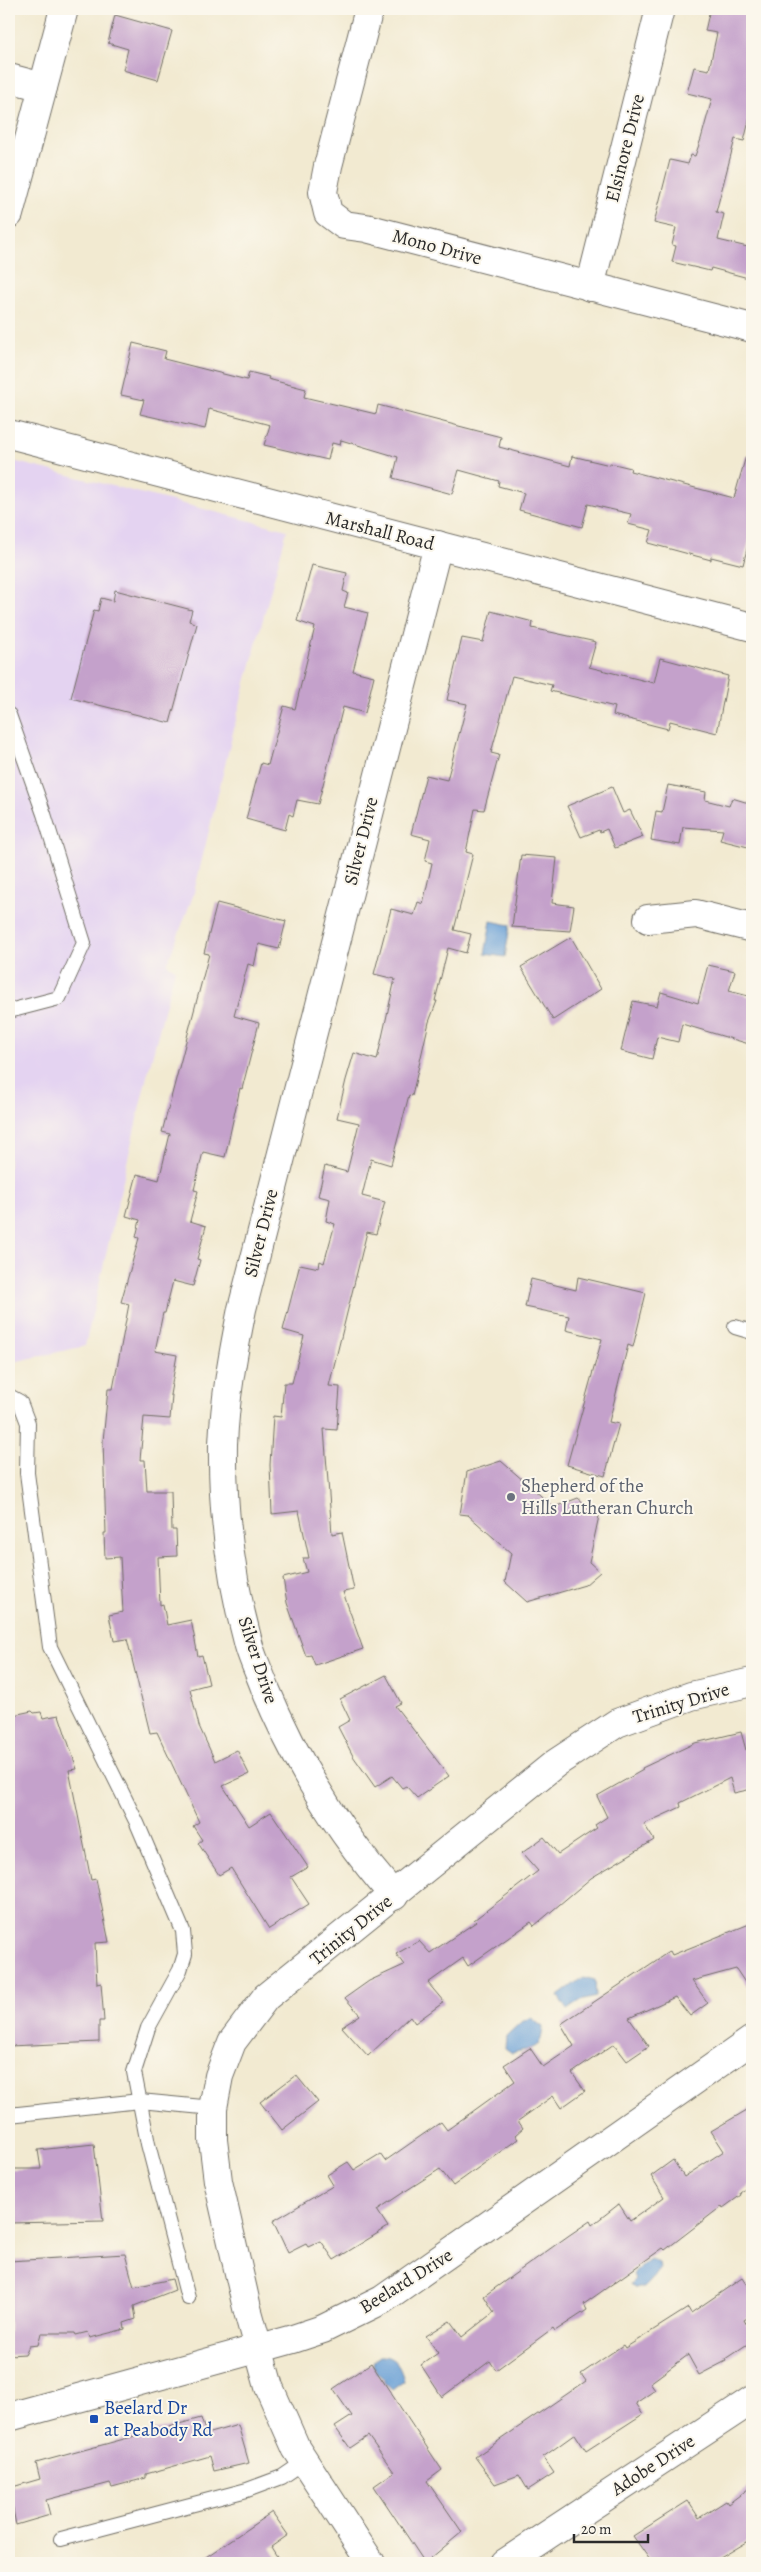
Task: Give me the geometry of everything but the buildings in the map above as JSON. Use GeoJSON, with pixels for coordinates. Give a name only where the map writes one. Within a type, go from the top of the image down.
{"type":"FeatureCollection","features":[{"type":"Feature","properties":{"kind":"street"},"geometry":{"type":"LineString","coordinates":[[9,214],[64,9]]}},
{"type":"Feature","properties":{"kind":"street","name":"Mono Drive"},"geometry":{"type":"LineString","coordinates":[[369,9],[328,166],[323,192],[328,213],[344,225],[366,228],[752,328]]}},
{"type":"Feature","properties":{"kind":"street","name":"Elsinore Drive"},"geometry":{"type":"LineString","coordinates":[[590,287],[660,9]]}},
{"type":"Feature","properties":{"kind":"street"},"geometry":{"type":"LineString","coordinates":[[9,78],[43,87]]}},
{"type":"Feature","properties":{"kind":"street","name":"Marshall Road"},"geometry":{"type":"LineString","coordinates":[[9,434],[752,627]]}},
{"type":"Feature","properties":{"kind":"street","name":"Silver Drive"},"geometry":{"type":"LineString","coordinates":[[394,1896],[374,1874],[308,1778],[275,1711],[249,1647],[232,1570],[224,1500],[224,1443],[227,1388],[242,1309],[438,545]]}},
{"type":"Feature","properties":{"kind":"street"},"geometry":{"type":"LineString","coordinates":[[648,919],[696,914],[752,928]]}},
{"type":"Feature","properties":{"kind":"street","name":"Trinity Drive"},"geometry":{"type":"LineString","coordinates":[[259,2349],[247,2308],[218,2181],[213,2108],[219,2076],[232,2042],[266,1998],[556,1763],[616,1723],[691,1696],[752,1682]]}},
{"type":"Feature","properties":{"kind":"street","name":"Beelard Drive"},"geometry":{"type":"LineString","coordinates":[[9,2417],[259,2349],[323,2329],[382,2300],[752,2040]]}},
{"type":"Feature","properties":{"kind":"street"},"geometry":{"type":"LineString","coordinates":[[259,2349],[269,2387],[296,2448],[370,2563]]}},
{"type":"Feature","properties":{"kind":"street","name":"Adobe Drive"},"geometry":{"type":"LineString","coordinates":[[505,2563],[752,2400]]}},
{"type":"Feature","properties":{"kind":"lane"},"geometry":{"type":"LineString","coordinates":[[9,715],[44,814],[84,943],[60,998],[9,1011]]}},
{"type":"Feature","properties":{"kind":"lane"},"geometry":{"type":"LineString","coordinates":[[735,1327],[752,1332]]}},
{"type":"Feature","properties":{"kind":"lane"},"geometry":{"type":"LineString","coordinates":[[9,1396],[20,1402],[28,1423],[27,1473],[50,1647],[137,1823],[183,1931],[184,1954],[180,1970],[148,2028],[134,2072],[148,2144],[188,2298]]}},
{"type":"Feature","properties":{"kind":"lane"},"geometry":{"type":"LineString","coordinates":[[9,2114],[140,2101],[213,2108]]}},
{"type":"Feature","properties":{"kind":"lane"},"geometry":{"type":"LineString","coordinates":[[61,2539],[247,2490],[282,2476],[304,2462]]}},
{"type":"Feature","properties":{"kind":"shaded area"},"geometry":{"type":"Polygon","coordinates":[[[9,460],[287,530],[238,712],[193,896],[167,964],[175,969],[145,1084],[85,1346],[9,1363],[9,460]]]}},
{"type":"Feature","properties":{"kind":"water"},"geometry":{"type":"Polygon","coordinates":[[[491,921],[510,925],[505,957],[485,954],[491,921]]]}},
{"type":"Feature","properties":{"kind":"water"},"geometry":{"type":"Polygon","coordinates":[[[583,1977],[595,1980],[596,1997],[580,2001],[567,2010],[558,1996],[583,1977]]]}},
{"type":"Feature","properties":{"kind":"water"},"geometry":{"type":"Polygon","coordinates":[[[531,2018],[543,2027],[538,2044],[535,2047],[512,2053],[505,2048],[506,2036],[521,2022],[531,2018]]]}},
{"type":"Feature","properties":{"kind":"water"},"geometry":{"type":"Polygon","coordinates":[[[651,2259],[659,2263],[660,2270],[643,2288],[634,2288],[630,2284],[635,2279],[633,2274],[651,2259]]]}},
{"type":"Feature","properties":{"kind":"water"},"geometry":{"type":"Polygon","coordinates":[[[380,2356],[393,2360],[401,2371],[404,2381],[392,2390],[384,2382],[384,2378],[376,2371],[372,2362],[380,2356]]]}},
{"type":"Feature","properties":{"kind":"place","name":"Shepherd of the Hills Lutheran Church"},"geometry":{"type":"Point","coordinates":[511,1497]}},
{"type":"Feature","properties":{"kind":"place","name":"Beelard Dr at Peabody Rd"},"geometry":{"type":"Point","coordinates":[94,2419]}}]}
